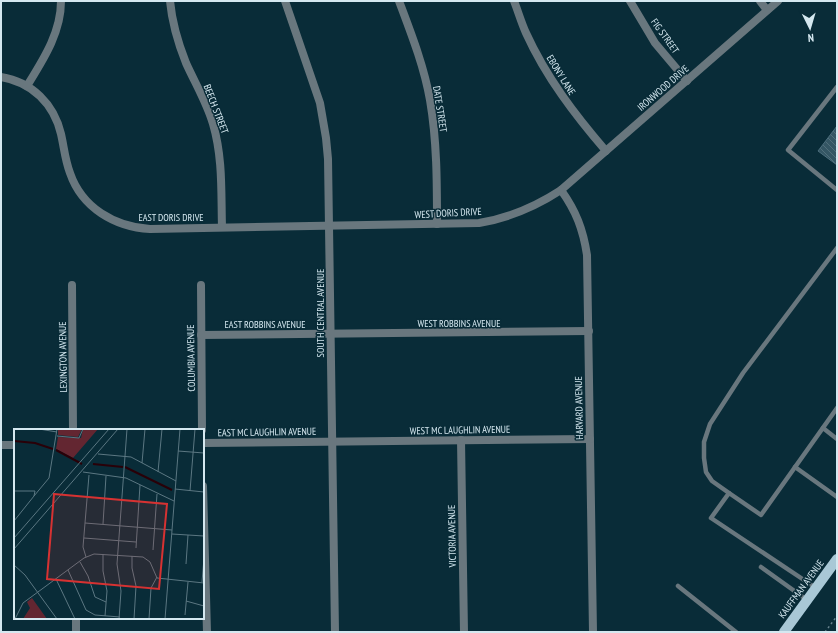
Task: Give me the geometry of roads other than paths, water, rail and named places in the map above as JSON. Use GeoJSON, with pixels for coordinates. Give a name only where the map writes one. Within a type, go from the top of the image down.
{"type":"FeatureCollection","features":[{"type":"Feature","properties":{"kind":"main road","name":"KAUFFMAN AVENUE"},"geometry":{"type":"LineString","coordinates":[[784,632],[837,560]]}},
{"type":"Feature","properties":{"kind":"street"},"geometry":{"type":"LineString","coordinates":[[27,86],[52,43],[58,25],[61,1]]}},
{"type":"Feature","properties":{"kind":"street","name":"BEECH STREET"},"geometry":{"type":"LineString","coordinates":[[170,1],[174,25],[180,46],[209,112],[217,138],[221,168],[222,227]]}},
{"type":"Feature","properties":{"kind":"street","name":"SOUTH CENTRAL AVENUE"},"geometry":{"type":"LineString","coordinates":[[285,1],[314,85],[323,118],[328,159],[335,632]]}},
{"type":"Feature","properties":{"kind":"street","name":"DATE STREET"},"geometry":{"type":"LineString","coordinates":[[399,1],[419,56],[430,100],[436,148],[437,224]]}},
{"type":"Feature","properties":{"kind":"street","name":"EBONY LANE"},"geometry":{"type":"LineString","coordinates":[[514,1],[525,31],[550,78],[584,126],[606,151]]}},
{"type":"Feature","properties":{"kind":"street","name":"FIG STREET"},"geometry":{"type":"LineString","coordinates":[[630,1],[655,43],[687,81]]}},
{"type":"Feature","properties":{"kind":"street"},"geometry":{"type":"LineString","coordinates":[[760,1],[767,10]]}},
{"type":"Feature","properties":{"kind":"street","name":"IRONWOOD DRIVE"},"geometry":{"type":"LineString","coordinates":[[561,190],[778,1]]}},
{"type":"Feature","properties":{"kind":"street","name":"EAST DORIS DRIVE"},"geometry":{"type":"LineString","coordinates":[[1,77],[8,78],[27,86],[42,97],[53,112],[61,133],[66,160],[72,180],[83,197],[99,212],[117,222],[138,228],[329,226]]}},
{"type":"Feature","properties":{"kind":"street","name":"WEST DORIS DRIVE"},"geometry":{"type":"LineString","coordinates":[[329,226],[479,223],[504,218],[533,206],[561,190]]}},
{"type":"Feature","properties":{"kind":"street","name":"HARVARD AVENUE"},"geometry":{"type":"LineString","coordinates":[[561,190],[572,205],[579,221],[584,237],[588,265],[593,632]]}},
{"type":"Feature","properties":{"kind":"street","name":"LEXINGTON AVENUE"},"geometry":{"type":"LineString","coordinates":[[72,285],[73,429]]}},
{"type":"Feature","properties":{"kind":"street","name":"COLUMBIA AVENUE"},"geometry":{"type":"LineString","coordinates":[[200,285],[202,429]]}},
{"type":"Feature","properties":{"kind":"street","name":"WEST ROBBINS AVENUE"},"geometry":{"type":"LineString","coordinates":[[330,334],[588,331]]}},
{"type":"Feature","properties":{"kind":"street","name":"EAST ROBBINS AVENUE"},"geometry":{"type":"LineString","coordinates":[[201,335],[330,334]]}},
{"type":"Feature","properties":{"kind":"street","name":"WEST MC LAUGHLIN AVENUE"},"geometry":{"type":"LineString","coordinates":[[331,441],[590,439]]}},
{"type":"Feature","properties":{"kind":"street","name":"VICTORIA AVENUE"},"geometry":{"type":"LineString","coordinates":[[461,440],[464,632]]}},
{"type":"Feature","properties":{"kind":"street","name":"EAST MC LAUGHLIN AVENUE"},"geometry":{"type":"LineString","coordinates":[[204,443],[331,441]]}},
{"type":"Feature","properties":{"kind":"street"},"geometry":{"type":"LineString","coordinates":[[1,445],[14,445]]}},
{"type":"Feature","properties":{"kind":"street"},"geometry":{"type":"LineString","coordinates":[[204,522],[207,632]]}},
{"type":"Feature","properties":{"kind":"street"},"geometry":{"type":"LineString","coordinates":[[76,619],[76,632]]}},
{"type":"Feature","properties":{"kind":"lane"},"geometry":{"type":"LineString","coordinates":[[837,87],[788,150],[837,190]]}},
{"type":"Feature","properties":{"kind":"lane"},"geometry":{"type":"LineString","coordinates":[[837,248],[743,373],[710,424],[704,442],[706,472],[712,481],[761,515],[837,408]]}},
{"type":"Feature","properties":{"kind":"lane"},"geometry":{"type":"LineString","coordinates":[[823,428],[837,439]]}},
{"type":"Feature","properties":{"kind":"lane"},"geometry":{"type":"LineString","coordinates":[[795,467],[837,497]]}},
{"type":"Feature","properties":{"kind":"lane"},"geometry":{"type":"LineString","coordinates":[[729,493],[712,518],[816,588]]}},
{"type":"Feature","properties":{"kind":"lane"},"geometry":{"type":"LineString","coordinates":[[760,567],[807,600]]}},
{"type":"Feature","properties":{"kind":"lane"},"geometry":{"type":"LineString","coordinates":[[678,586],[736,632]]}}]}
